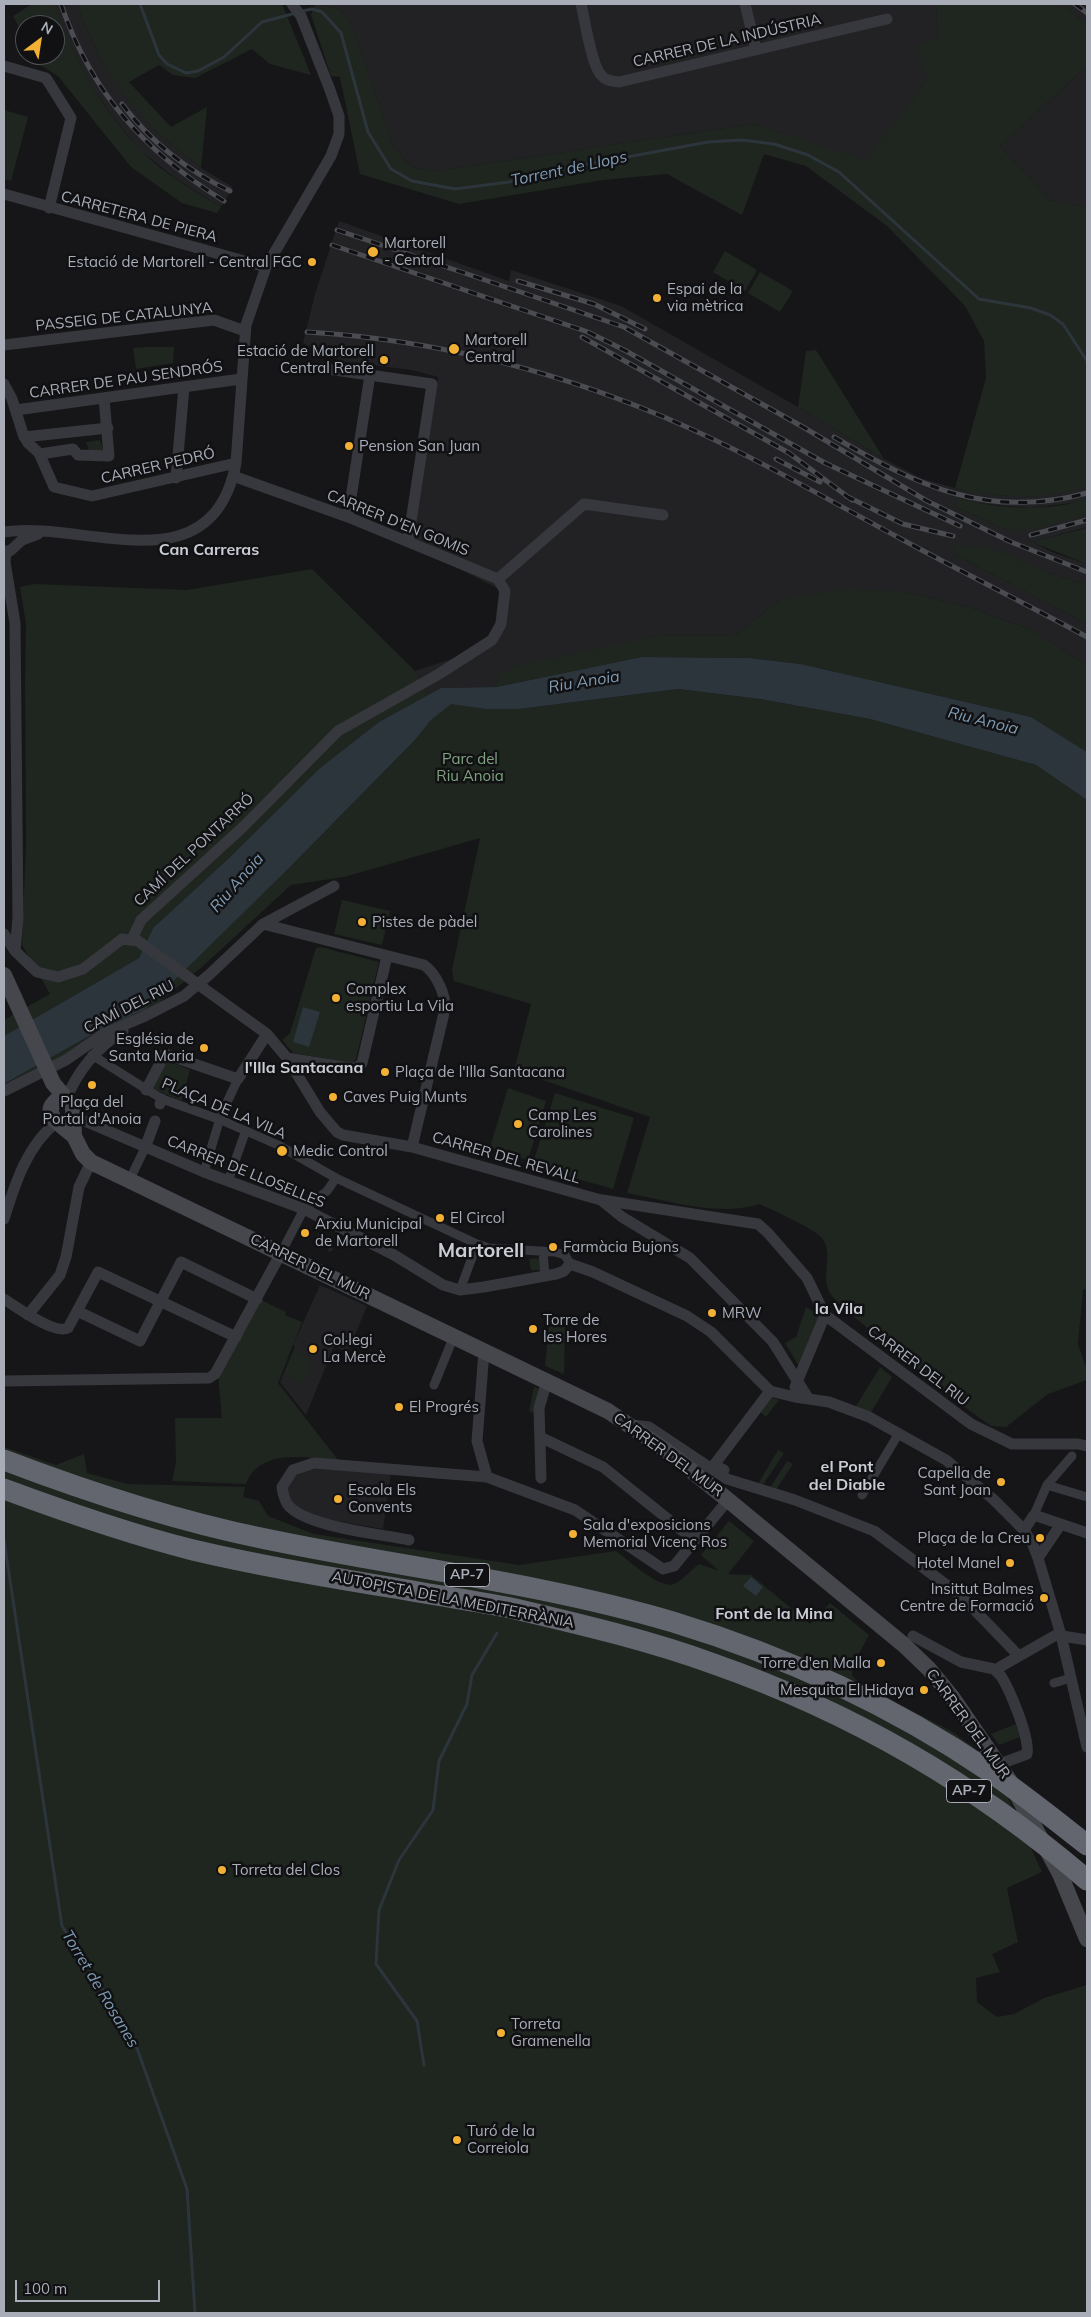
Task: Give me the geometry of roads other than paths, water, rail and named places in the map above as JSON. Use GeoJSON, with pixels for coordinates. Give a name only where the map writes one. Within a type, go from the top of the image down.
{"type":"FeatureCollection","features":[{"type":"Feature","properties":{"kind":"highway","name":"AUTOPISTA DE LA MEDITERRÀNIA"},"geometry":{"type":"LineString","coordinates":[[4,1460],[74,1486],[166,1515],[242,1534],[510,1583],[627,1609],[751,1648],[852,1692],[898,1715],[990,1772],[1087,1845]]}},
{"type":"Feature","properties":{"kind":"highway","name":"AUTOPISTA DE LA MEDITERRÀNIA"},"geometry":{"type":"LineString","coordinates":[[4,1489],[63,1511],[194,1550],[351,1581],[507,1608],[586,1626],[713,1663],[768,1684],[840,1717],[918,1758],[1021,1827],[1087,1880]]}},
{"type":"Feature","properties":{"kind":"main road"},"geometry":{"type":"LineString","coordinates":[[4,975],[53,1084],[62,1100],[73,1107],[66,1119]]}},
{"type":"Feature","properties":{"kind":"main road","name":"CARRER DEL MUR"},"geometry":{"type":"LineString","coordinates":[[66,1119],[83,1154],[91,1162],[608,1412],[629,1425],[728,1500],[918,1658],[948,1692],[1000,1764],[1060,1874],[1087,1941]]}},
{"type":"Feature","properties":{"kind":"street"},"geometry":{"type":"LineString","coordinates":[[8,532],[32,530],[128,541],[146,541],[182,534],[204,524],[213,517],[222,503],[233,476],[236,462],[245,331],[266,267],[331,156],[340,134],[339,116],[334,100],[306,29],[292,4]]}},
{"type":"Feature","properties":{"kind":"street"},"geometry":{"type":"LineString","coordinates":[[300,4],[300,16]]}},
{"type":"Feature","properties":{"kind":"street","name":"CARRER DE LA INDÚSTRIA"},"geometry":{"type":"LineString","coordinates":[[581,4],[595,64],[604,78],[619,82],[887,19]]}},
{"type":"Feature","properties":{"kind":"street"},"geometry":{"type":"LineString","coordinates":[[745,4],[756,49]]}},
{"type":"Feature","properties":{"kind":"street"},"geometry":{"type":"LineString","coordinates":[[4,66],[46,78],[71,118],[49,208]]}},
{"type":"Feature","properties":{"kind":"street","name":"CARRETERA DE PIERA"},"geometry":{"type":"LineString","coordinates":[[4,194],[266,267]]}},
{"type":"Feature","properties":{"kind":"street","name":"PASSEIG DE CATALUNYA"},"geometry":{"type":"LineString","coordinates":[[4,345],[214,320],[245,331]]}},
{"type":"Feature","properties":{"kind":"street"},"geometry":{"type":"LineString","coordinates":[[321,368],[432,384],[408,541]]}},
{"type":"Feature","properties":{"kind":"street"},"geometry":{"type":"LineString","coordinates":[[348,518],[370,375]]}},
{"type":"Feature","properties":{"kind":"street","name":"CARRER DE PAU SENDRÓS"},"geometry":{"type":"LineString","coordinates":[[16,410],[241,378]]}},
{"type":"Feature","properties":{"kind":"street","name":"CARRER PEDRÓ"},"geometry":{"type":"LineString","coordinates":[[4,384],[16,410],[24,436],[40,454],[54,487],[92,496],[176,478],[236,462]]}},
{"type":"Feature","properties":{"kind":"street"},"geometry":{"type":"LineString","coordinates":[[176,478],[184,387]]}},
{"type":"Feature","properties":{"kind":"street"},"geometry":{"type":"LineString","coordinates":[[40,454],[72,450],[78,455],[109,456],[104,398]]}},
{"type":"Feature","properties":{"kind":"street"},"geometry":{"type":"LineString","coordinates":[[24,436],[108,428]]}},
{"type":"Feature","properties":{"kind":"street","name":"CARRER D'EN GOMIS"},"geometry":{"type":"LineString","coordinates":[[233,476],[408,541],[498,579]]}},
{"type":"Feature","properties":{"kind":"street"},"geometry":{"type":"LineString","coordinates":[[498,579],[584,504],[664,515]]}},
{"type":"Feature","properties":{"kind":"street"},"geometry":{"type":"LineString","coordinates":[[8,532],[16,538],[8,550],[5,562],[15,623],[18,918],[15,951]]}},
{"type":"Feature","properties":{"kind":"street"},"geometry":{"type":"LineString","coordinates":[[8,550],[30,536],[44,532]]}},
{"type":"Feature","properties":{"kind":"street","name":"CAMÍ DEL PONTARRÓ"},"geometry":{"type":"LineString","coordinates":[[132,939],[141,920],[243,827],[338,731],[486,645],[497,633],[501,624],[504,591],[498,579]]}},
{"type":"Feature","properties":{"kind":"street","name":"CAMÍ DEL RIU"},"geometry":{"type":"LineString","coordinates":[[4,1091],[66,1060],[104,1033],[143,1017],[179,999],[197,985],[263,924],[334,886]]}},
{"type":"Feature","properties":{"kind":"street"},"geometry":{"type":"LineString","coordinates":[[263,924],[424,965],[430,969],[445,1002],[445,1009],[412,1147]]}},
{"type":"Feature","properties":{"kind":"street"},"geometry":{"type":"LineString","coordinates":[[4,934],[15,951],[36,972],[58,977],[83,969],[122,939],[132,939]]}},
{"type":"Feature","properties":{"kind":"street","name":"CARRER DEL REVALL"},"geometry":{"type":"LineString","coordinates":[[132,939],[143,944],[183,975],[267,1034],[287,1058],[320,1112],[337,1132],[343,1135],[412,1147],[601,1200],[622,1217],[690,1258],[773,1342],[797,1384],[808,1398]]}},
{"type":"Feature","properties":{"kind":"street"},"geometry":{"type":"LineString","coordinates":[[287,1058],[350,1068],[357,1068],[362,1063],[387,956]]}},
{"type":"Feature","properties":{"kind":"street"},"geometry":{"type":"LineString","coordinates":[[62,1100],[92,1055],[103,1044],[143,1017]]}},
{"type":"Feature","properties":{"kind":"street"},"geometry":{"type":"LineString","coordinates":[[204,1172],[221,1120],[238,1079],[267,1034]]}},
{"type":"Feature","properties":{"kind":"street"},"geometry":{"type":"LineString","coordinates":[[146,1090],[165,1054],[238,1079]]}},
{"type":"Feature","properties":{"kind":"street","name":"PLAÇA DE LA VILA"},"geometry":{"type":"LineString","coordinates":[[92,1055],[161,1101],[246,1130],[278,1145],[336,1178],[477,1244],[489,1248],[561,1253],[568,1258],[570,1264]]}},
{"type":"Feature","properties":{"kind":"street"},"geometry":{"type":"LineString","coordinates":[[4,1219],[17,1178],[38,1142],[66,1119]]}},
{"type":"Feature","properties":{"kind":"street","name":"CARRER DE LLOSELLES"},"geometry":{"type":"LineString","coordinates":[[66,1119],[304,1209],[394,1255],[443,1285],[460,1290]]}},
{"type":"Feature","properties":{"kind":"street"},"geometry":{"type":"LineString","coordinates":[[129,1181],[145,1148],[155,1121]]}},
{"type":"Feature","properties":{"kind":"street"},"geometry":{"type":"LineString","coordinates":[[228,1181],[246,1130]]}},
{"type":"Feature","properties":{"kind":"street"},"geometry":{"type":"LineString","coordinates":[[28,1315],[60,1275],[66,1257],[79,1187],[91,1162]]}},
{"type":"Feature","properties":{"kind":"street"},"geometry":{"type":"LineString","coordinates":[[4,1381],[209,1378],[215,1374],[236,1337],[304,1209],[327,1191],[336,1178]]}},
{"type":"Feature","properties":{"kind":"street","name":"CARRER DEL RIU"},"geometry":{"type":"LineString","coordinates":[[601,1200],[758,1224],[807,1278],[825,1316],[971,1424],[1012,1444],[1078,1449]]}},
{"type":"Feature","properties":{"kind":"street"},"geometry":{"type":"LineString","coordinates":[[477,1244],[460,1290],[545,1276],[564,1271],[570,1264],[593,1272],[687,1316],[711,1332],[770,1391],[843,1406],[899,1433],[956,1467],[993,1499],[1024,1530],[1033,1545],[1061,1635],[1087,1747]]}},
{"type":"Feature","properties":{"kind":"street"},"geometry":{"type":"LineString","coordinates":[[543,1251],[545,1276]]}},
{"type":"Feature","properties":{"kind":"street"},"geometry":{"type":"LineString","coordinates":[[77,1311],[140,1341],[181,1262],[257,1299]]}},
{"type":"Feature","properties":{"kind":"street"},"geometry":{"type":"LineString","coordinates":[[4,1299],[28,1315],[57,1329],[64,1330],[68,1328],[98,1272],[236,1337]]}},
{"type":"Feature","properties":{"kind":"street"},"geometry":{"type":"LineString","coordinates":[[784,1395],[797,1384],[825,1316]]}},
{"type":"Feature","properties":{"kind":"street"},"geometry":{"type":"LineString","coordinates":[[434,1385],[452,1341]]}},
{"type":"Feature","properties":{"kind":"street"},"geometry":{"type":"LineString","coordinates":[[484,1351],[477,1441],[487,1477]]}},
{"type":"Feature","properties":{"kind":"street"},"geometry":{"type":"LineString","coordinates":[[541,1478],[539,1408],[547,1381]]}},
{"type":"Feature","properties":{"kind":"street"},"geometry":{"type":"LineString","coordinates":[[757,1488],[714,1464],[770,1391]]}},
{"type":"Feature","properties":{"kind":"street"},"geometry":{"type":"LineString","coordinates":[[629,1425],[649,1427],[727,1479],[795,1500],[874,1532],[960,1595],[1019,1656]]}},
{"type":"Feature","properties":{"kind":"street"},"geometry":{"type":"LineString","coordinates":[[862,1495],[899,1433]]}},
{"type":"Feature","properties":{"kind":"street"},"geometry":{"type":"LineString","coordinates":[[540,1437],[603,1467],[694,1540]]}},
{"type":"Feature","properties":{"kind":"street"},"geometry":{"type":"LineString","coordinates":[[1024,1530],[1034,1515],[1047,1485],[1078,1449]]}},
{"type":"Feature","properties":{"kind":"street"},"geometry":{"type":"LineString","coordinates":[[409,1540],[314,1521],[289,1506],[284,1498],[282,1487],[292,1470],[314,1463],[487,1477],[575,1510],[663,1569],[674,1566],[728,1500]]}},
{"type":"Feature","properties":{"kind":"street"},"geometry":{"type":"LineString","coordinates":[[1047,1485],[1087,1497]]}},
{"type":"Feature","properties":{"kind":"street"},"geometry":{"type":"LineString","coordinates":[[1034,1515],[1087,1533]]}},
{"type":"Feature","properties":{"kind":"street"},"geometry":{"type":"LineString","coordinates":[[1038,1558],[1061,1524]]}},
{"type":"Feature","properties":{"kind":"street"},"geometry":{"type":"LineString","coordinates":[[1000,1667],[1050,1638],[1061,1635],[1087,1640]]}},
{"type":"Feature","properties":{"kind":"street"},"geometry":{"type":"LineString","coordinates":[[913,1636],[961,1662],[994,1669],[1001,1676],[1021,1725],[1028,1751],[1027,1754],[1000,1764]]}},
{"type":"Feature","properties":{"kind":"street"},"geometry":{"type":"LineString","coordinates":[[1054,1683],[1071,1678]]}},
{"type":"Feature","properties":{"kind":"water","name":"Riu Anoia"},"geometry":{"type":"Polygon","coordinates":[[[642,657],[749,658],[801,664],[1031,717],[1087,752],[1087,800],[1036,765],[870,719],[760,699],[678,689],[519,709],[486,709],[451,704],[431,720],[415,740],[289,868],[144,1010],[105,1027],[4,1084],[4,1036],[139,958],[153,928],[229,858],[320,768],[379,722],[441,688],[496,687],[642,657]]]}},
{"type":"Feature","properties":{"kind":"water"},"geometry":{"type":"Polygon","coordinates":[[[303,1007],[320,1012],[309,1047],[293,1042],[303,1007]]]}},
{"type":"Feature","properties":{"kind":"water"},"geometry":{"type":"Polygon","coordinates":[[[751,1577],[763,1587],[756,1596],[743,1586],[751,1577]]]}},
{"type":"Feature","properties":{"kind":"waterway","name":"Torrent de Llops"},"geometry":{"type":"LineString","coordinates":[[140,4],[159,55],[167,64],[186,73],[198,71],[224,57],[262,22],[296,13]]}},
{"type":"Feature","properties":{"kind":"waterway","name":"Torrent de Llops"},"geometry":{"type":"LineString","coordinates":[[302,11],[312,9],[322,12],[341,33],[368,132],[391,169],[412,181],[455,189],[509,182],[562,169],[708,142],[742,140],[774,144],[808,155],[839,172],[979,299],[1031,308],[1050,315],[1063,324],[1087,361]]}},
{"type":"Feature","properties":{"kind":"waterway","name":"Torret de Rosanes"},"geometry":{"type":"LineString","coordinates":[[4,1540],[62,1926],[133,2037],[187,2189],[195,2313]]}},
{"type":"Feature","properties":{"kind":"waterway"},"geometry":{"type":"LineString","coordinates":[[424,2065],[417,2021],[376,1964],[379,1910],[399,1860],[433,1810],[439,1761],[467,1704],[472,1675],[497,1633]]}},
{"type":"Feature","properties":{"kind":"railway"},"geometry":{"type":"LineString","coordinates":[[61,4],[73,36],[88,65],[105,93],[124,118],[169,162],[224,201]]}},
{"type":"Feature","properties":{"kind":"railway"},"geometry":{"type":"LineString","coordinates":[[1075,4],[1087,13]]}},
{"type":"Feature","properties":{"kind":"railway"},"geometry":{"type":"LineString","coordinates":[[122,104],[157,143],[199,174],[230,191]]}},
{"type":"Feature","properties":{"kind":"railway"},"geometry":{"type":"LineString","coordinates":[[337,230],[624,327],[803,427],[927,501],[1011,542],[1087,572]]}},
{"type":"Feature","properties":{"kind":"railway"},"geometry":{"type":"LineString","coordinates":[[332,245],[588,332],[626,351],[825,463],[960,526]]}},
{"type":"Feature","properties":{"kind":"railway"},"geometry":{"type":"LineString","coordinates":[[518,281],[594,304],[645,329]]}},
{"type":"Feature","properties":{"kind":"railway"},"geometry":{"type":"LineString","coordinates":[[307,332],[356,336],[454,352],[550,376],[644,409],[743,454],[1087,637]]}},
{"type":"Feature","properties":{"kind":"railway"},"geometry":{"type":"LineString","coordinates":[[582,337],[789,453],[852,500]]}},
{"type":"Feature","properties":{"kind":"railway"},"geometry":{"type":"LineString","coordinates":[[834,437],[895,470],[955,494],[986,500],[1018,503],[1051,500],[1087,493]]}},
{"type":"Feature","properties":{"kind":"railway"},"geometry":{"type":"LineString","coordinates":[[776,459],[820,482]]}},
{"type":"Feature","properties":{"kind":"railway"},"geometry":{"type":"LineString","coordinates":[[846,496],[903,524],[953,536]]}},
{"type":"Feature","properties":{"kind":"railway"},"geometry":{"type":"LineString","coordinates":[[1031,535],[1087,520]]}},
{"type":"Feature","properties":{"kind":"place","name":"Martorell - Central"},"geometry":{"type":"Point","coordinates":[373,252]}},
{"type":"Feature","properties":{"kind":"place","name":"Estació de Martorell - Central FGC"},"geometry":{"type":"Point","coordinates":[312,262]}},
{"type":"Feature","properties":{"kind":"place","name":"Espai de la via mètrica"},"geometry":{"type":"Point","coordinates":[657,298]}},
{"type":"Feature","properties":{"kind":"place","name":"Martorell Central"},"geometry":{"type":"Point","coordinates":[454,349]}},
{"type":"Feature","properties":{"kind":"place","name":"Estació de Martorell Central Renfe"},"geometry":{"type":"Point","coordinates":[384,360]}},
{"type":"Feature","properties":{"kind":"place","name":"Pension San Juan"},"geometry":{"type":"Point","coordinates":[349,446]}},
{"type":"Feature","properties":{"kind":"place","name":"Pistes de pàdel"},"geometry":{"type":"Point","coordinates":[362,922]}},
{"type":"Feature","properties":{"kind":"place","name":"Complex esportiu La Vila"},"geometry":{"type":"Point","coordinates":[336,998]}},
{"type":"Feature","properties":{"kind":"place","name":"Església de Santa Maria"},"geometry":{"type":"Point","coordinates":[204,1048]}},
{"type":"Feature","properties":{"kind":"place","name":"Plaça de l'Illa Santacana"},"geometry":{"type":"Point","coordinates":[385,1072]}},
{"type":"Feature","properties":{"kind":"place","name":"Plaça del Portal d'Anoia"},"geometry":{"type":"Point","coordinates":[92,1085]}},
{"type":"Feature","properties":{"kind":"place","name":"Caves Puig Munts"},"geometry":{"type":"Point","coordinates":[333,1097]}},
{"type":"Feature","properties":{"kind":"place","name":"Camp Les Carolines"},"geometry":{"type":"Point","coordinates":[518,1124]}},
{"type":"Feature","properties":{"kind":"place","name":"Medic Control"},"geometry":{"type":"Point","coordinates":[282,1151]}},
{"type":"Feature","properties":{"kind":"place","name":"El Circol"},"geometry":{"type":"Point","coordinates":[440,1218]}},
{"type":"Feature","properties":{"kind":"place","name":"Arxiu Municipal de Martorell"},"geometry":{"type":"Point","coordinates":[305,1233]}},
{"type":"Feature","properties":{"kind":"place","name":"Farmàcia Bujons"},"geometry":{"type":"Point","coordinates":[553,1247]}},
{"type":"Feature","properties":{"kind":"place","name":"MRW"},"geometry":{"type":"Point","coordinates":[712,1313]}},
{"type":"Feature","properties":{"kind":"place","name":"Torre de les Hores"},"geometry":{"type":"Point","coordinates":[533,1329]}},
{"type":"Feature","properties":{"kind":"place","name":"Col·legi La Mercè"},"geometry":{"type":"Point","coordinates":[313,1349]}},
{"type":"Feature","properties":{"kind":"place","name":"El Progrés"},"geometry":{"type":"Point","coordinates":[399,1407]}},
{"type":"Feature","properties":{"kind":"place","name":"Capella de Sant Joan"},"geometry":{"type":"Point","coordinates":[1001,1482]}},
{"type":"Feature","properties":{"kind":"place","name":"Escola Els Convents"},"geometry":{"type":"Point","coordinates":[338,1499]}},
{"type":"Feature","properties":{"kind":"place","name":"Sala d'exposicions Memorial Vicenç Ros"},"geometry":{"type":"Point","coordinates":[573,1534]}},
{"type":"Feature","properties":{"kind":"place","name":"Plaça de la Creu"},"geometry":{"type":"Point","coordinates":[1040,1538]}},
{"type":"Feature","properties":{"kind":"place","name":"Hotel Manel"},"geometry":{"type":"Point","coordinates":[1010,1563]}},
{"type":"Feature","properties":{"kind":"place","name":"Insittut Balmes Centre de Formació"},"geometry":{"type":"Point","coordinates":[1044,1598]}},
{"type":"Feature","properties":{"kind":"place","name":"Torre d'en Malla"},"geometry":{"type":"Point","coordinates":[881,1663]}},
{"type":"Feature","properties":{"kind":"place","name":"Mesquita El Hidaya"},"geometry":{"type":"Point","coordinates":[924,1690]}},
{"type":"Feature","properties":{"kind":"place","name":"Torreta del Clos"},"geometry":{"type":"Point","coordinates":[222,1870]}},
{"type":"Feature","properties":{"kind":"place","name":"Torreta Gramenella"},"geometry":{"type":"Point","coordinates":[501,2033]}},
{"type":"Feature","properties":{"kind":"place","name":"Turó de la Correiola"},"geometry":{"type":"Point","coordinates":[457,2140]}},
{"type":"Feature","properties":{"kind":"district","name":"Can Carreras"},"geometry":{"type":"Point","coordinates":[209,550]}},
{"type":"Feature","properties":{"kind":"district","name":"l'Illa Santacana"},"geometry":{"type":"Point","coordinates":[304,1068]}},
{"type":"Feature","properties":{"kind":"district","name":"Martorell"},"geometry":{"type":"Point","coordinates":[481,1251]}},
{"type":"Feature","properties":{"kind":"district","name":"la Vila"},"geometry":{"type":"Point","coordinates":[839,1309]}},
{"type":"Feature","properties":{"kind":"district","name":"el Pont del Diable"},"geometry":{"type":"Point","coordinates":[847,1476]}},
{"type":"Feature","properties":{"kind":"district","name":"Font de la Mina"},"geometry":{"type":"Point","coordinates":[774,1614]}},
{"type":"Feature","properties":{"kind":"park label","name":"Parc del Riu Anoia"},"geometry":{"type":"Point","coordinates":[470,768]}}]}
